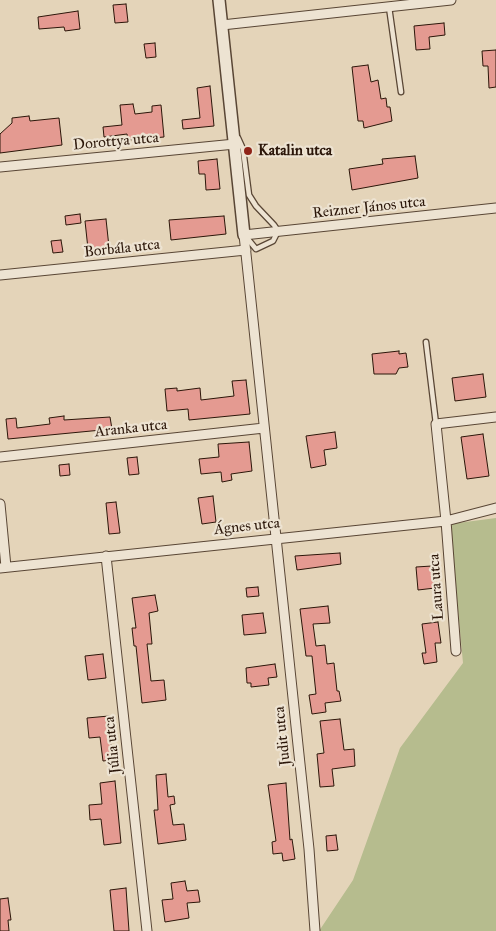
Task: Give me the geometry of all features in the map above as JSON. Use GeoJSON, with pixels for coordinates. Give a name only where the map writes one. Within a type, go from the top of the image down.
{"type":"FeatureCollection","features":[{"type":"Feature","properties":{"kind":"street"},"geometry":{"type":"LineString","coordinates":[[219,0],[275,538]]}},
{"type":"Feature","properties":{"kind":"street"},"geometry":{"type":"LineString","coordinates":[[222,25],[451,0]]}},
{"type":"Feature","properties":{"kind":"street","name":"Dorottya utca"},"geometry":{"type":"LineString","coordinates":[[0,167],[235,144]]}},
{"type":"Feature","properties":{"kind":"street","name":"Reizner János utca"},"geometry":{"type":"LineString","coordinates":[[244,235],[496,208]]}},
{"type":"Feature","properties":{"kind":"street","name":"Borbála utca"},"geometry":{"type":"LineString","coordinates":[[0,275],[246,250]]}},
{"type":"Feature","properties":{"kind":"street"},"geometry":{"type":"LineString","coordinates":[[436,424],[496,418]]}},
{"type":"Feature","properties":{"kind":"street","name":"Laura utca"},"geometry":{"type":"LineString","coordinates":[[436,424],[456,651]]}},
{"type":"Feature","properties":{"kind":"street","name":"Aranka utca"},"geometry":{"type":"LineString","coordinates":[[0,457],[264,428]]}},
{"type":"Feature","properties":{"kind":"street"},"geometry":{"type":"LineString","coordinates":[[0,504],[3,567]]}},
{"type":"Feature","properties":{"kind":"street","name":"Ágnes utca"},"geometry":{"type":"LineString","coordinates":[[3,567],[446,521],[496,508]]}},
{"type":"Feature","properties":{"kind":"street","name":"Judit utca"},"geometry":{"type":"LineString","coordinates":[[275,538],[309,849],[315,931]]}},
{"type":"Feature","properties":{"kind":"street","name":"Júlia utca"},"geometry":{"type":"LineString","coordinates":[[106,556],[147,931]]}},
{"type":"Feature","properties":{"kind":"lane"},"geometry":{"type":"LineString","coordinates":[[389,7],[402,92]]}},
{"type":"Feature","properties":{"kind":"lane"},"geometry":{"type":"LineString","coordinates":[[233,127],[243,148],[249,196],[274,224],[278,232],[273,241],[256,249],[244,235]]}},
{"type":"Feature","properties":{"kind":"lane"},"geometry":{"type":"LineString","coordinates":[[426,342],[436,424]]}},
{"type":"Feature","properties":{"kind":"green space"},"geometry":{"type":"Polygon","coordinates":[[[496,518],[496,931],[319,931],[353,880],[400,748],[463,663],[450,524],[496,518]]]}},
{"type":"Feature","properties":{"kind":"building"},"geometry":{"type":"Polygon","coordinates":[[[126,4],[128,22],[115,23],[113,5],[126,4]]]}},
{"type":"Feature","properties":{"kind":"building"},"geometry":{"type":"Polygon","coordinates":[[[78,11],[80,29],[65,31],[64,27],[39,29],[38,17],[78,11]]]}},
{"type":"Feature","properties":{"kind":"building"},"geometry":{"type":"Polygon","coordinates":[[[444,23],[445,35],[429,37],[430,49],[416,50],[414,26],[444,23]]]}},
{"type":"Feature","properties":{"kind":"building"},"geometry":{"type":"Polygon","coordinates":[[[155,43],[156,57],[146,58],[144,44],[155,43]]]}},
{"type":"Feature","properties":{"kind":"building"},"geometry":{"type":"Polygon","coordinates":[[[496,50],[496,87],[489,88],[488,66],[483,66],[482,51],[496,50]]]}},
{"type":"Feature","properties":{"kind":"building"},"geometry":{"type":"Polygon","coordinates":[[[368,65],[371,82],[378,80],[381,99],[386,98],[387,107],[390,107],[392,121],[364,128],[363,121],[358,121],[352,67],[368,65]]]}},
{"type":"Feature","properties":{"kind":"building"},"geometry":{"type":"Polygon","coordinates":[[[210,86],[214,126],[183,129],[182,120],[200,118],[197,88],[210,86]]]}},
{"type":"Feature","properties":{"kind":"building"},"geometry":{"type":"Polygon","coordinates":[[[133,104],[135,114],[152,112],[152,106],[161,105],[164,137],[128,140],[127,134],[104,137],[103,127],[122,125],[120,105],[133,104]]]}},
{"type":"Feature","properties":{"kind":"building"},"geometry":{"type":"Polygon","coordinates":[[[29,116],[30,121],[59,118],[62,145],[0,153],[0,134],[12,123],[12,118],[29,116]]]}},
{"type":"Feature","properties":{"kind":"building"},"geometry":{"type":"Polygon","coordinates":[[[415,156],[418,178],[352,190],[349,169],[383,164],[382,159],[415,156]]]}},
{"type":"Feature","properties":{"kind":"building"},"geometry":{"type":"Polygon","coordinates":[[[217,159],[220,189],[206,190],[205,174],[199,174],[198,161],[217,159]]]}},
{"type":"Feature","properties":{"kind":"building"},"geometry":{"type":"Polygon","coordinates":[[[80,214],[81,223],[66,225],[65,216],[80,214]]]}},
{"type":"Feature","properties":{"kind":"building"},"geometry":{"type":"Polygon","coordinates":[[[224,216],[226,234],[171,240],[169,220],[224,216]]]}},
{"type":"Feature","properties":{"kind":"building"},"geometry":{"type":"Polygon","coordinates":[[[106,219],[109,247],[88,249],[85,221],[106,219]]]}},
{"type":"Feature","properties":{"kind":"building"},"geometry":{"type":"Polygon","coordinates":[[[61,240],[63,252],[53,253],[51,241],[61,240]]]}},
{"type":"Feature","properties":{"kind":"building"},"geometry":{"type":"Polygon","coordinates":[[[399,351],[399,354],[406,353],[408,367],[399,368],[396,374],[374,374],[372,354],[399,351]]]}},
{"type":"Feature","properties":{"kind":"building"},"geometry":{"type":"Polygon","coordinates":[[[483,374],[486,397],[455,401],[452,378],[483,374]]]}},
{"type":"Feature","properties":{"kind":"building"},"geometry":{"type":"Polygon","coordinates":[[[246,380],[250,414],[189,420],[188,409],[167,411],[165,389],[177,388],[177,391],[200,388],[201,400],[234,396],[232,381],[246,380]]]}},
{"type":"Feature","properties":{"kind":"building"},"geometry":{"type":"Polygon","coordinates":[[[64,416],[64,420],[110,417],[112,429],[8,439],[6,419],[16,418],[17,428],[50,424],[49,418],[64,416]]]}},
{"type":"Feature","properties":{"kind":"building"},"geometry":{"type":"Polygon","coordinates":[[[335,432],[337,448],[324,450],[326,465],[311,468],[306,436],[335,432]]]}},
{"type":"Feature","properties":{"kind":"building"},"geometry":{"type":"Polygon","coordinates":[[[483,434],[489,476],[467,479],[461,437],[483,434]]]}},
{"type":"Feature","properties":{"kind":"building"},"geometry":{"type":"Polygon","coordinates":[[[249,442],[252,471],[231,474],[232,480],[222,482],[221,472],[201,474],[199,459],[219,457],[218,444],[249,442]]]}},
{"type":"Feature","properties":{"kind":"building"},"geometry":{"type":"Polygon","coordinates":[[[137,457],[139,474],[129,475],[127,458],[137,457]]]}},
{"type":"Feature","properties":{"kind":"building"},"geometry":{"type":"Polygon","coordinates":[[[69,464],[70,475],[60,476],[59,465],[69,464]]]}},
{"type":"Feature","properties":{"kind":"building"},"geometry":{"type":"Polygon","coordinates":[[[213,496],[216,522],[202,524],[198,498],[213,496]]]}},
{"type":"Feature","properties":{"kind":"building"},"geometry":{"type":"Polygon","coordinates":[[[116,502],[120,533],[109,534],[106,503],[116,502]]]}},
{"type":"Feature","properties":{"kind":"building"},"geometry":{"type":"Polygon","coordinates":[[[340,553],[341,564],[297,570],[295,556],[340,553]]]}},
{"type":"Feature","properties":{"kind":"building"},"geometry":{"type":"Polygon","coordinates":[[[432,566],[435,588],[418,590],[416,567],[432,566]]]}},
{"type":"Feature","properties":{"kind":"building"},"geometry":{"type":"Polygon","coordinates":[[[258,587],[259,596],[247,597],[246,588],[258,587]]]}},
{"type":"Feature","properties":{"kind":"building"},"geometry":{"type":"Polygon","coordinates":[[[155,595],[158,611],[149,613],[152,644],[147,644],[151,681],[164,680],[166,700],[142,703],[136,646],[134,646],[132,628],[136,628],[132,598],[155,595]]]}},
{"type":"Feature","properties":{"kind":"building"},"geometry":{"type":"Polygon","coordinates":[[[328,606],[330,623],[313,624],[316,646],[325,645],[327,664],[334,663],[337,691],[339,691],[341,701],[325,703],[326,712],[312,714],[309,695],[316,694],[312,656],[306,656],[300,609],[328,606]]]}},
{"type":"Feature","properties":{"kind":"building"},"geometry":{"type":"Polygon","coordinates":[[[263,613],[266,633],[244,635],[242,615],[263,613]]]}},
{"type":"Feature","properties":{"kind":"building"},"geometry":{"type":"Polygon","coordinates":[[[438,622],[441,643],[435,643],[437,662],[424,664],[422,653],[426,653],[422,624],[438,622]]]}},
{"type":"Feature","properties":{"kind":"building"},"geometry":{"type":"Polygon","coordinates":[[[103,654],[106,678],[88,680],[85,656],[103,654]]]}},
{"type":"Feature","properties":{"kind":"building"},"geometry":{"type":"Polygon","coordinates":[[[275,664],[277,677],[268,678],[269,685],[251,687],[251,683],[247,683],[246,668],[275,664]]]}},
{"type":"Feature","properties":{"kind":"building"},"geometry":{"type":"Polygon","coordinates":[[[109,716],[112,760],[103,761],[100,737],[89,738],[87,718],[109,716]]]}},
{"type":"Feature","properties":{"kind":"building"},"geometry":{"type":"Polygon","coordinates":[[[340,719],[344,750],[354,749],[355,766],[332,769],[334,786],[320,787],[317,754],[324,753],[320,721],[340,719]]]}},
{"type":"Feature","properties":{"kind":"building"},"geometry":{"type":"Polygon","coordinates":[[[166,774],[168,797],[174,796],[175,804],[170,805],[173,825],[184,824],[186,840],[158,844],[154,810],[158,810],[156,775],[166,774]]]}},
{"type":"Feature","properties":{"kind":"building"},"geometry":{"type":"Polygon","coordinates":[[[115,781],[121,843],[104,845],[101,819],[90,820],[89,805],[102,804],[100,783],[115,781]]]}},
{"type":"Feature","properties":{"kind":"building"},"geometry":{"type":"Polygon","coordinates":[[[286,783],[290,840],[292,839],[295,859],[283,861],[282,853],[273,854],[272,842],[276,841],[268,785],[286,783]]]}},
{"type":"Feature","properties":{"kind":"building"},"geometry":{"type":"Polygon","coordinates":[[[336,835],[338,850],[327,851],[326,836],[336,835]]]}},
{"type":"Feature","properties":{"kind":"building"},"geometry":{"type":"Polygon","coordinates":[[[185,881],[187,891],[198,890],[200,902],[187,903],[189,918],[165,922],[162,900],[173,899],[171,883],[185,881]]]}},
{"type":"Feature","properties":{"kind":"building"},"geometry":{"type":"Polygon","coordinates":[[[126,888],[129,931],[114,931],[110,890],[126,888]]]}},
{"type":"Feature","properties":{"kind":"building"},"geometry":{"type":"Polygon","coordinates":[[[8,898],[11,920],[8,920],[9,931],[0,931],[0,899],[8,898]]]}},
{"type":"Feature","properties":{"kind":"place","name":"Katalin utca"},"geometry":{"type":"Point","coordinates":[248,151]}}]}
